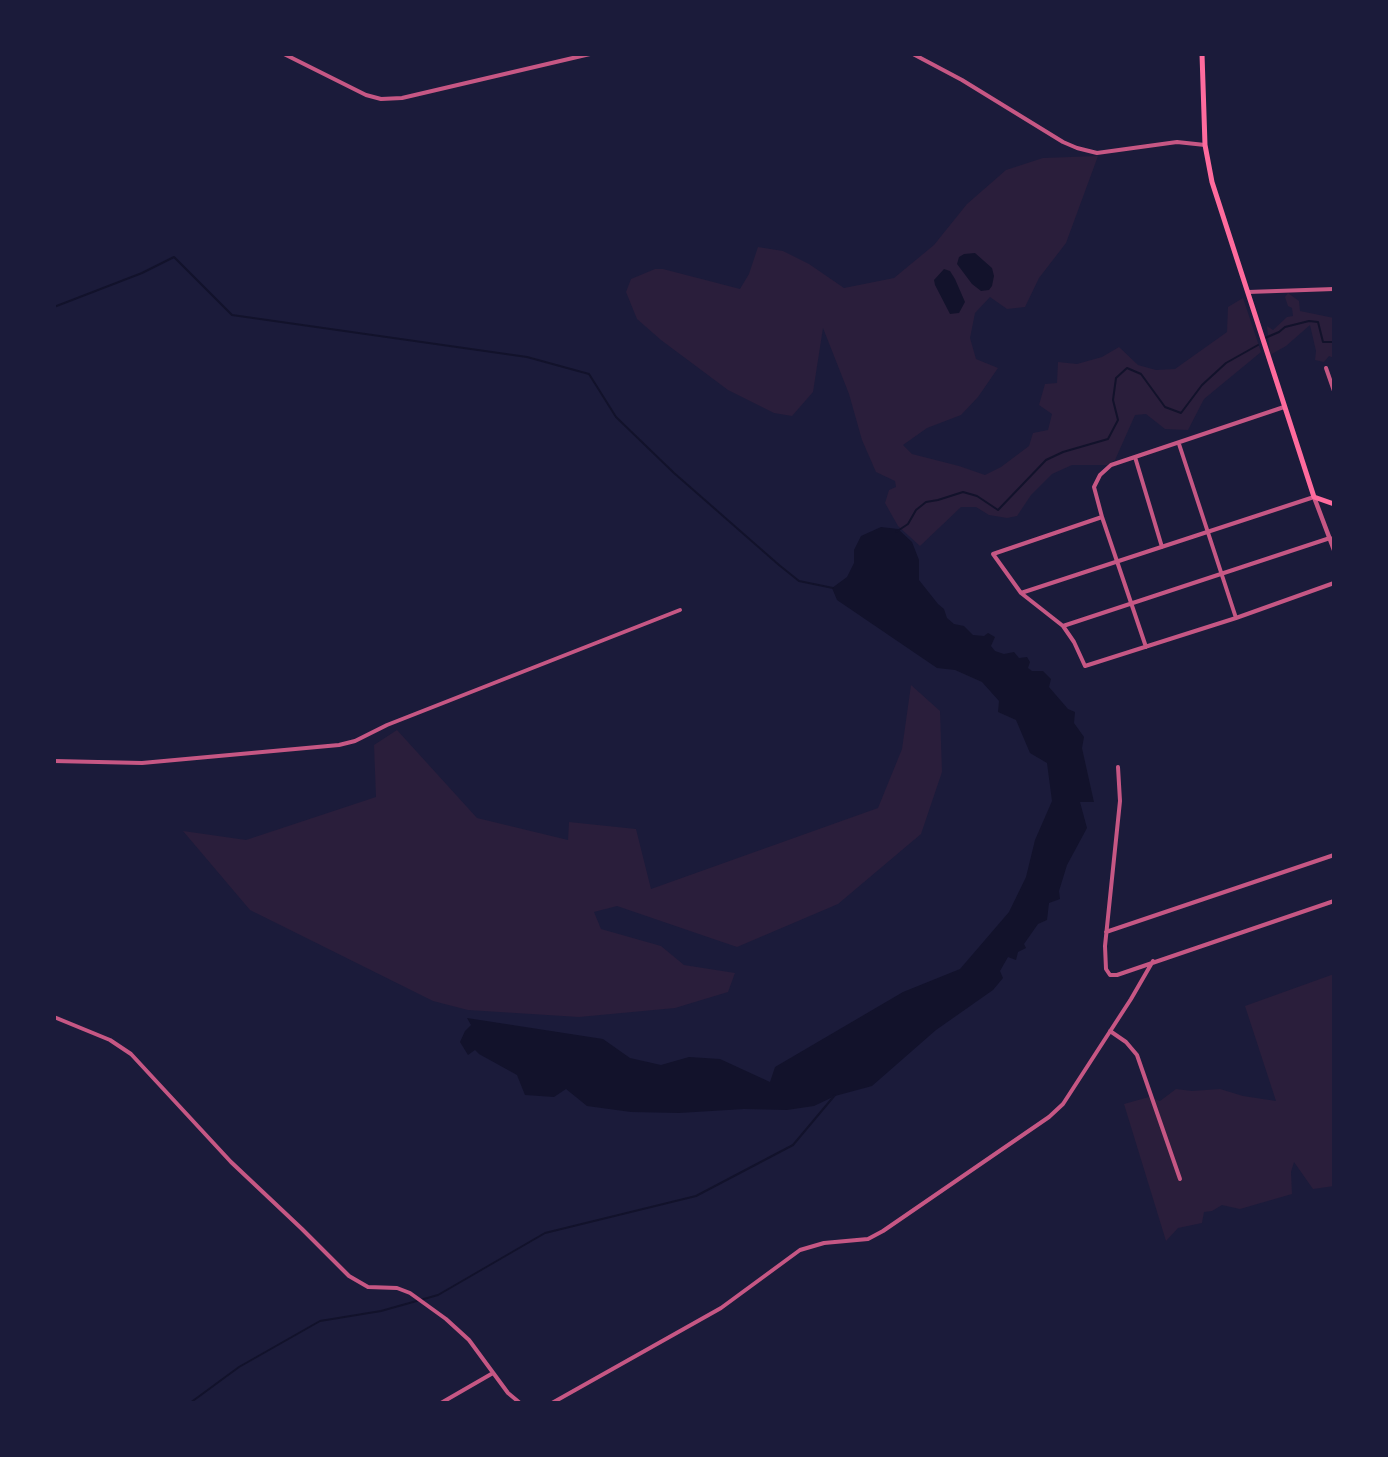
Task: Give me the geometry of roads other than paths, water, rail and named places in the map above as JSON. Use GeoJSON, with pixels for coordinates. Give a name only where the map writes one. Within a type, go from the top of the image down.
{"type":"FeatureCollection","features":[{"type":"Feature","properties":{"kind":"main road"},"geometry":{"type":"LineString","coordinates":[[1202,54],[1205,145],[1212,182],[1314,496],[1334,504]]}},
{"type":"Feature","properties":{"kind":"street"},"geometry":{"type":"LineString","coordinates":[[284,54],[366,95],[392,99],[590,54]]}},
{"type":"Feature","properties":{"kind":"street"},"geometry":{"type":"LineString","coordinates":[[913,54],[962,80],[1063,142],[1077,148],[1097,153],[1178,142],[1205,145]]}},
{"type":"Feature","properties":{"kind":"street"},"geometry":{"type":"LineString","coordinates":[[1247,292],[1334,289]]}},
{"type":"Feature","properties":{"kind":"street"},"geometry":{"type":"LineString","coordinates":[[1326,368],[1334,391]]}},
{"type":"Feature","properties":{"kind":"street"},"geometry":{"type":"LineString","coordinates":[[1146,647],[1102,518],[1094,487],[1100,475],[1111,465],[1284,407]]}},
{"type":"Feature","properties":{"kind":"street"},"geometry":{"type":"LineString","coordinates":[[1179,444],[1236,618]]}},
{"type":"Feature","properties":{"kind":"street"},"geometry":{"type":"LineString","coordinates":[[1136,457],[1162,546]]}},
{"type":"Feature","properties":{"kind":"street"},"geometry":{"type":"LineString","coordinates":[[1021,594],[1314,496],[1334,550]]}},
{"type":"Feature","properties":{"kind":"street"},"geometry":{"type":"LineString","coordinates":[[1102,518],[993,554],[1021,594],[1063,626],[1074,642],[1085,666],[1236,618],[1334,583]]}},
{"type":"Feature","properties":{"kind":"street"},"geometry":{"type":"LineString","coordinates":[[1063,626],[1330,538]]}},
{"type":"Feature","properties":{"kind":"street"},"geometry":{"type":"LineString","coordinates":[[54,760],[142,763],[339,745],[355,741],[387,725],[680,610]]}},
{"type":"Feature","properties":{"kind":"street"},"geometry":{"type":"LineString","coordinates":[[1118,767],[1119,813],[1105,946],[1106,969],[1110,975],[1117,975],[1334,901]]}},
{"type":"Feature","properties":{"kind":"street"},"geometry":{"type":"LineString","coordinates":[[1106,932],[1334,855]]}},
{"type":"Feature","properties":{"kind":"street"},"geometry":{"type":"LineString","coordinates":[[552,1403],[721,1308],[800,1250],[824,1243],[868,1239],[893,1225],[1049,1117],[1063,1104],[1153,961]]}},
{"type":"Feature","properties":{"kind":"street"},"geometry":{"type":"LineString","coordinates":[[54,1017],[110,1040],[131,1054],[231,1162],[302,1228],[349,1276],[368,1287],[397,1288],[410,1293],[458,1329],[508,1393],[520,1403]]}},
{"type":"Feature","properties":{"kind":"street"},"geometry":{"type":"LineString","coordinates":[[1110,1031],[1126,1042],[1137,1055],[1180,1179]]}},
{"type":"Feature","properties":{"kind":"street"},"geometry":{"type":"LineString","coordinates":[[441,1403],[493,1373]]}},
{"type":"Feature","properties":{"kind":"waterway"},"geometry":{"type":"LineString","coordinates":[[54,307],[142,273],[174,257],[232,315],[527,357],[589,374],[616,417],[674,473],[799,581],[833,588]]}},
{"type":"Feature","properties":{"kind":"waterway"},"geometry":{"type":"LineString","coordinates":[[1265,338],[1285,327],[1309,321],[1318,322],[1323,342],[1334,342]]}},
{"type":"Feature","properties":{"kind":"waterway"},"geometry":{"type":"LineString","coordinates":[[896,532],[908,524],[916,510],[926,502],[963,492],[977,496],[998,510],[1046,460],[1063,452],[1108,439],[1118,420],[1113,400],[1116,378],[1127,368],[1141,374],[1165,407],[1181,413],[1202,385],[1226,363],[1258,345]]}},
{"type":"Feature","properties":{"kind":"waterway"},"geometry":{"type":"LineString","coordinates":[[190,1403],[239,1367],[320,1321],[381,1311],[438,1295],[545,1233],[696,1196],[793,1145],[835,1095]]}}]}
